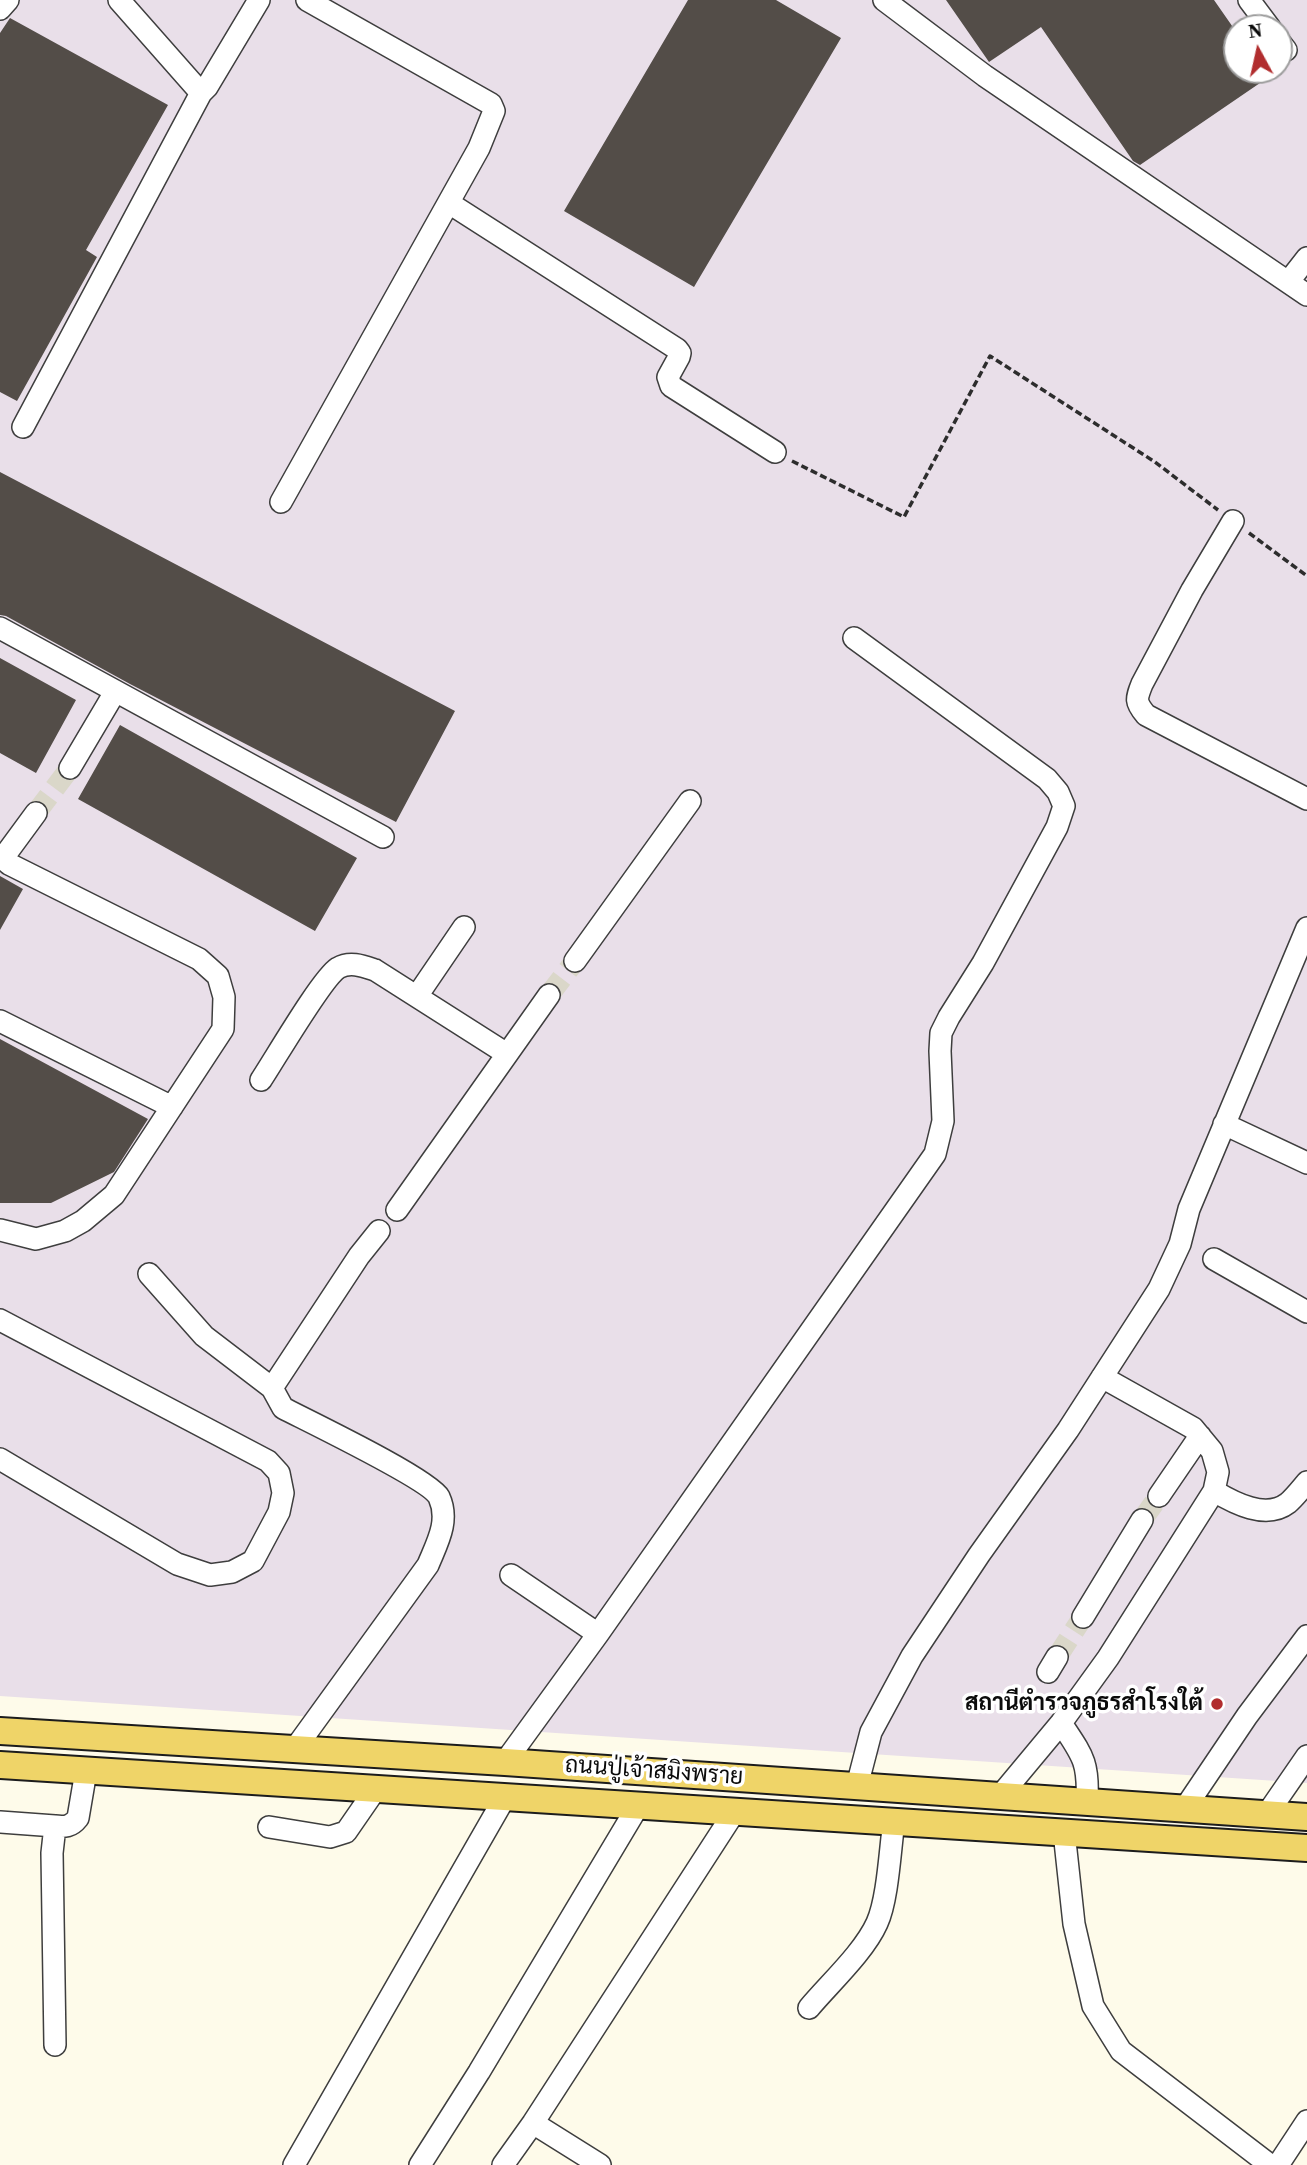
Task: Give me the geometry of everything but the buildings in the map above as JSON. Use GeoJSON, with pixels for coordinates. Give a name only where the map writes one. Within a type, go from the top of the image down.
{"type":"FeatureCollection","features":[{"type":"Feature","properties":{"kind":"main road","name":"ถนนปู่เจ้าสมิงพราย"},"geometry":{"type":"LineString","coordinates":[[0,1731],[505,1762],[1307,1817]]}},
{"type":"Feature","properties":{"kind":"main road","name":"ถนนปู่เจ้าสมิงพราย"},"geometry":{"type":"LineString","coordinates":[[0,1765],[1307,1848]]}},
{"type":"Feature","properties":{"kind":"main road"},"geometry":{"type":"LineString","coordinates":[[855,1818],[857,1786]]}},
{"type":"Feature","properties":{"kind":"main road"},"geometry":{"type":"LineString","coordinates":[[1191,1809],[1195,1840]]}},
{"type":"Feature","properties":{"kind":"street"},"geometry":{"type":"LineString","coordinates":[[0,9],[8,0]]}},
{"type":"Feature","properties":{"kind":"street"},"geometry":{"type":"LineString","coordinates":[[119,0],[201,93]]}},
{"type":"Feature","properties":{"kind":"street"},"geometry":{"type":"LineString","coordinates":[[23,428],[201,93],[258,0]]}},
{"type":"Feature","properties":{"kind":"street"},"geometry":{"type":"LineString","coordinates":[[281,502],[449,203],[494,115],[491,104],[307,0]]}},
{"type":"Feature","properties":{"kind":"street"},"geometry":{"type":"LineString","coordinates":[[884,0],[985,76],[1307,295]]}},
{"type":"Feature","properties":{"kind":"street"},"geometry":{"type":"LineString","coordinates":[[449,203],[677,349],[679,357],[668,377],[671,386],[775,452]]}},
{"type":"Feature","properties":{"kind":"street"},"geometry":{"type":"LineString","coordinates":[[1289,281],[1307,258]]}},
{"type":"Feature","properties":{"kind":"street"},"geometry":{"type":"LineString","coordinates":[[1233,522],[1192,590],[1136,698],[1146,715],[1307,799]]}},
{"type":"Feature","properties":{"kind":"street"},"geometry":{"type":"LineString","coordinates":[[0,628],[383,837]]}},
{"type":"Feature","properties":{"kind":"street"},"geometry":{"type":"LineString","coordinates":[[505,1762],[935,1154],[943,1121],[941,1033],[983,963],[1057,827],[1064,806],[1058,792],[1047,779],[854,638]]}},
{"type":"Feature","properties":{"kind":"street"},"geometry":{"type":"LineString","coordinates":[[70,768],[115,692]]}},
{"type":"Feature","properties":{"kind":"street"},"geometry":{"type":"LineString","coordinates":[[575,961],[690,801]]}},
{"type":"Feature","properties":{"kind":"street"},"geometry":{"type":"LineString","coordinates":[[0,1230],[36,1239],[65,1231],[83,1221],[114,1195],[223,1029],[224,997],[218,976],[199,959],[9,864],[1,857],[36,813]]}},
{"type":"Feature","properties":{"kind":"street"},"geometry":{"type":"LineString","coordinates":[[416,996],[464,927]]}},
{"type":"Feature","properties":{"kind":"street"},"geometry":{"type":"LineString","coordinates":[[857,1786],[871,1732],[912,1656],[979,1555],[1068,1430],[1164,1278],[1180,1244],[1189,1209],[1307,928]]}},
{"type":"Feature","properties":{"kind":"street"},"geometry":{"type":"LineString","coordinates":[[261,1080],[323,984],[338,968],[357,964],[374,970],[507,1054]]}},
{"type":"Feature","properties":{"kind":"street"},"geometry":{"type":"LineString","coordinates":[[397,1210],[549,995]]}},
{"type":"Feature","properties":{"kind":"street"},"geometry":{"type":"LineString","coordinates":[[0,1021],[172,1107]]}},
{"type":"Feature","properties":{"kind":"street"},"geometry":{"type":"LineString","coordinates":[[1224,1125],[1307,1163]]}},
{"type":"Feature","properties":{"kind":"street"},"geometry":{"type":"LineString","coordinates":[[272,1388],[359,1256],[379,1231]]}},
{"type":"Feature","properties":{"kind":"street"},"geometry":{"type":"LineString","coordinates":[[1214,1259],[1307,1312]]}},
{"type":"Feature","properties":{"kind":"street"},"geometry":{"type":"LineString","coordinates":[[149,1274],[204,1336],[272,1388],[283,1408],[416,1478],[438,1495],[443,1510],[443,1530],[428,1564],[294,1750]]}},
{"type":"Feature","properties":{"kind":"street"},"geometry":{"type":"LineString","coordinates":[[0,1320],[268,1461],[279,1473],[283,1493],[279,1511],[253,1561],[232,1572],[210,1575],[177,1564],[0,1459]]}},
{"type":"Feature","properties":{"kind":"street"},"geometry":{"type":"LineString","coordinates":[[1001,1795],[1061,1723],[1108,1658],[1214,1492],[1218,1472],[1212,1451],[1193,1428],[1102,1377]]}},
{"type":"Feature","properties":{"kind":"street"},"geometry":{"type":"LineString","coordinates":[[1159,1496],[1200,1436]]}},
{"type":"Feature","properties":{"kind":"street"},"geometry":{"type":"LineString","coordinates":[[1214,1492],[1232,1502],[1262,1511],[1286,1505],[1307,1482]]}},
{"type":"Feature","properties":{"kind":"street"},"geometry":{"type":"LineString","coordinates":[[1083,1617],[1142,1520]]}},
{"type":"Feature","properties":{"kind":"street"},"geometry":{"type":"LineString","coordinates":[[511,1575],[598,1634]]}},
{"type":"Feature","properties":{"kind":"street"},"geometry":{"type":"LineString","coordinates":[[1191,1809],[1247,1716],[1307,1636]]}},
{"type":"Feature","properties":{"kind":"street"},"geometry":{"type":"LineString","coordinates":[[1061,1723],[1081,1753],[1088,1775],[1087,1801]]}},
{"type":"Feature","properties":{"kind":"street"},"geometry":{"type":"LineString","coordinates":[[1267,1814],[1307,1756]]}},
{"type":"Feature","properties":{"kind":"street"},"geometry":{"type":"LineString","coordinates":[[0,1822],[66,1827],[74,1824],[78,1818],[86,1771]]}},
{"type":"Feature","properties":{"kind":"street"},"geometry":{"type":"LineString","coordinates":[[269,1827],[330,1837],[346,1832],[375,1790]]}},
{"type":"Feature","properties":{"kind":"street"},"geometry":{"type":"LineString","coordinates":[[294,2165],[505,1797]]}},
{"type":"Feature","properties":{"kind":"street"},"geometry":{"type":"LineString","coordinates":[[420,2165],[479,2072],[638,1806]]}},
{"type":"Feature","properties":{"kind":"street"},"geometry":{"type":"LineString","coordinates":[[503,2165],[519,2156],[533,2123],[735,1811]]}},
{"type":"Feature","properties":{"kind":"street"},"geometry":{"type":"LineString","coordinates":[[809,2008],[867,1940],[878,1921],[894,1821]]}},
{"type":"Feature","properties":{"kind":"street"},"geometry":{"type":"LineString","coordinates":[[55,1826],[52,1853],[55,2045]]}},
{"type":"Feature","properties":{"kind":"street"},"geometry":{"type":"LineString","coordinates":[[1064,1832],[1074,1924],[1093,2006],[1121,2051],[1270,2165]]}},
{"type":"Feature","properties":{"kind":"street"},"geometry":{"type":"LineString","coordinates":[[1278,2165],[1307,2121]]}},
{"type":"Feature","properties":{"kind":"street"},"geometry":{"type":"LineString","coordinates":[[533,2123],[600,2165]]}},
{"type":"Feature","properties":{"kind":"path"},"geometry":{"type":"LineString","coordinates":[[775,452],[904,517],[990,356],[1154,462],[1307,576]]}},
{"type":"Feature","properties":{"kind":"shaded area"},"geometry":{"type":"Polygon","coordinates":[[[0,0],[1307,0],[1307,1783],[0,1696],[0,0]]]}},
{"type":"Feature","properties":{"kind":"tunnel"},"geometry":{"type":"LineString","coordinates":[[36,813],[70,768]]}},
{"type":"Feature","properties":{"kind":"tunnel"},"geometry":{"type":"LineString","coordinates":[[549,995],[575,961]]}},
{"type":"Feature","properties":{"kind":"tunnel"},"geometry":{"type":"LineString","coordinates":[[1142,1520],[1159,1496]]}},
{"type":"Feature","properties":{"kind":"tunnel"},"geometry":{"type":"LineString","coordinates":[[1057,1657],[1083,1617]]}},
{"type":"Feature","properties":{"kind":"place","name":"สถานีตำรวจภูธรสำโรงใต้"},"geometry":{"type":"Point","coordinates":[1217,1704]}}]}
